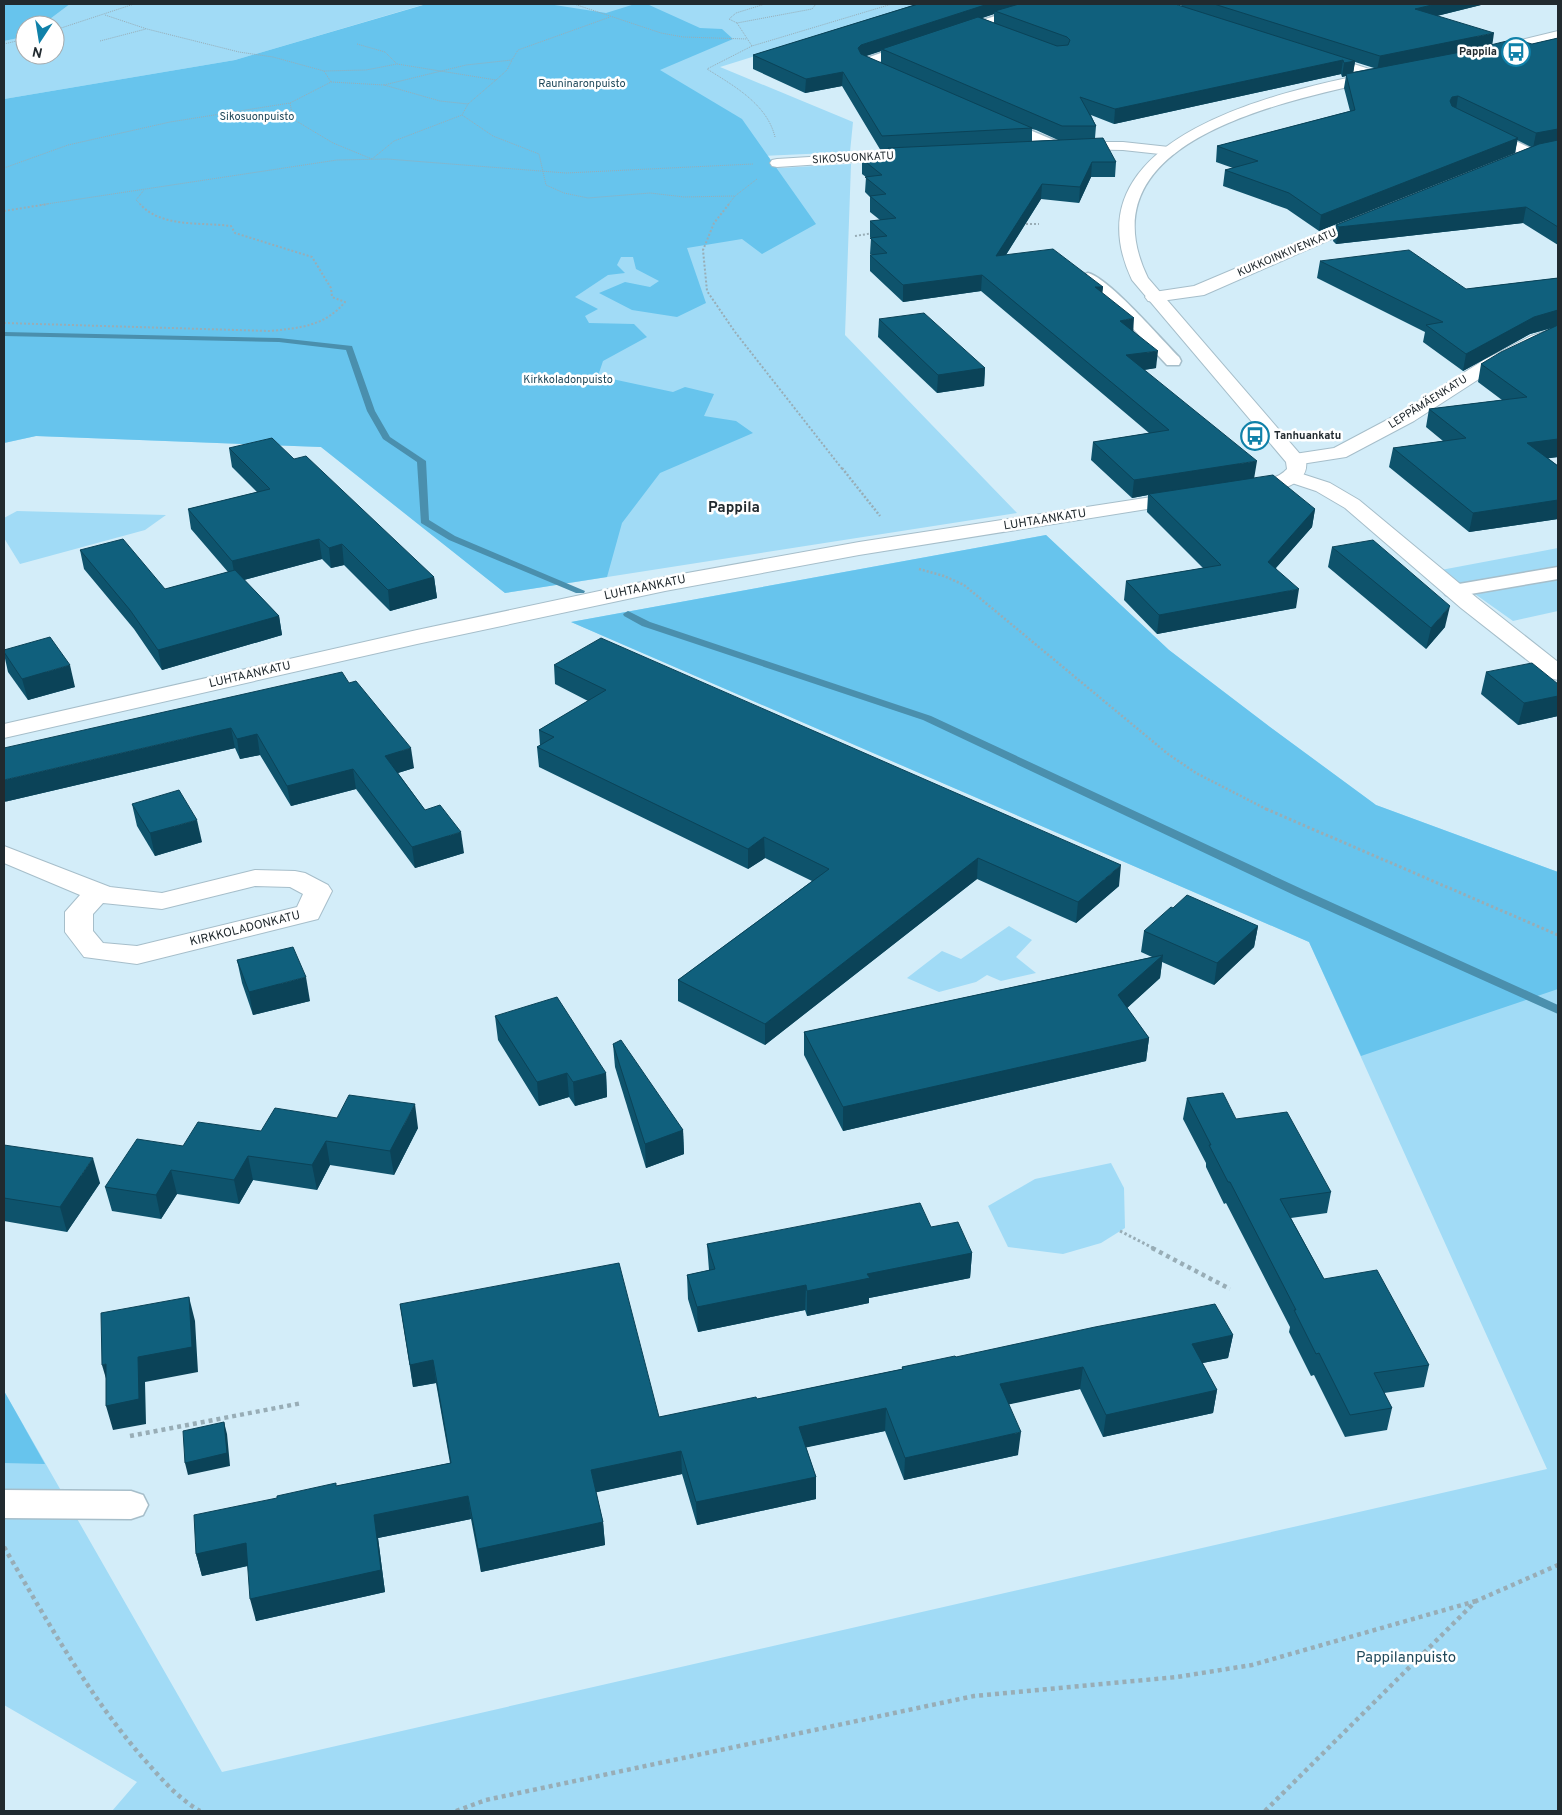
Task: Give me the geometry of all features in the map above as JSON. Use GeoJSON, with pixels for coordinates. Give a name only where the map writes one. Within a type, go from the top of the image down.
{"type":"FeatureCollection","features":[{"type":"Feature","properties":{"kind":"street"},"geometry":{"type":"LineString","coordinates":[[1477,55],[1558,35]]}},
{"type":"Feature","properties":{"kind":"street"},"geometry":{"type":"LineString","coordinates":[[1308,54],[1377,76]]}},
{"type":"Feature","properties":{"kind":"street"},"geometry":{"type":"LineString","coordinates":[[1399,71],[1289,96],[1251,108],[1220,122],[1169,151],[1154,165],[1131,203],[1126,221],[1130,257],[1140,280],[1294,468],[1352,504],[1453,590],[1558,673]]}},
{"type":"Feature","properties":{"kind":"street"},"geometry":{"type":"LineString","coordinates":[[1024,148],[1123,146],[1169,151]]}},
{"type":"Feature","properties":{"kind":"street"},"geometry":{"type":"LineString","coordinates":[[1515,160],[1549,150]]}},
{"type":"Feature","properties":{"kind":"street","name":"SIKOSUONKATU"},"geometry":{"type":"LineString","coordinates":[[777,163],[937,154]]}},
{"type":"Feature","properties":{"kind":"street","name":"KUKKOINKIVENKATU"},"geometry":{"type":"LineString","coordinates":[[1154,296],[1177,295],[1198,291],[1385,210]]}},
{"type":"Feature","properties":{"kind":"street","name":"LEPPÄMÄENKATU"},"geometry":{"type":"LineString","coordinates":[[1294,468],[1339,453],[1407,417],[1490,364],[1537,340],[1558,332]]}},
{"type":"Feature","properties":{"kind":"street","name":"LUHTAANKATU"},"geometry":{"type":"LineString","coordinates":[[4,732],[333,656],[655,586],[893,544],[1269,485],[1294,468]]}},
{"type":"Feature","properties":{"kind":"street","name":"KIRKKOLADONKATU"},"geometry":{"type":"LineString","coordinates":[[4,854],[98,892],[105,895],[162,901],[255,878],[295,879],[318,891],[308,913],[137,955],[94,951],[79,932],[79,912],[98,892]]}},
{"type":"Feature","properties":{"kind":"lane"},"geometry":{"type":"LineString","coordinates":[[944,36],[1043,4]]}},
{"type":"Feature","properties":{"kind":"lane"},"geometry":{"type":"LineString","coordinates":[[977,24],[994,30]]}},
{"type":"Feature","properties":{"kind":"lane"},"geometry":{"type":"LineString","coordinates":[[900,78],[865,63],[926,42]]}},
{"type":"Feature","properties":{"kind":"lane"},"geometry":{"type":"LineString","coordinates":[[990,117],[1058,147]]}},
{"type":"Feature","properties":{"kind":"lane"},"geometry":{"type":"LineString","coordinates":[[1476,126],[1531,154]]}},
{"type":"Feature","properties":{"kind":"lane"},"geometry":{"type":"LineString","coordinates":[[1088,278],[1113,298],[1173,360]]}},
{"type":"Feature","properties":{"kind":"lane"},"geometry":{"type":"LineString","coordinates":[[1453,590],[1558,573]]}},
{"type":"Feature","properties":{"kind":"lane"},"geometry":{"type":"LineString","coordinates":[[4,1504],[131,1505]]}},
{"type":"Feature","properties":{"kind":"path"},"geometry":{"type":"LineString","coordinates":[[65,27],[134,4]]}},
{"type":"Feature","properties":{"kind":"path"},"geometry":{"type":"LineString","coordinates":[[574,4],[662,33],[683,37],[746,39]]}},
{"type":"Feature","properties":{"kind":"path"},"geometry":{"type":"LineString","coordinates":[[766,4],[736,13],[729,19],[737,22],[804,10],[812,8],[816,4]]}},
{"type":"Feature","properties":{"kind":"path"},"geometry":{"type":"LineString","coordinates":[[777,163],[775,127],[752,101],[733,84],[707,69],[752,46],[892,4]]}},
{"type":"Feature","properties":{"kind":"path"},"geometry":{"type":"LineString","coordinates":[[105,15],[239,52],[273,57],[324,71],[366,70],[397,64],[496,80]]}},
{"type":"Feature","properties":{"kind":"path"},"geometry":{"type":"LineString","coordinates":[[372,159],[394,141],[462,116],[468,104],[507,70],[518,50],[610,17]]}},
{"type":"Feature","properties":{"kind":"path"},"geometry":{"type":"LineString","coordinates":[[737,22],[752,46]]}},
{"type":"Feature","properties":{"kind":"path"},"geometry":{"type":"LineString","coordinates":[[100,41],[147,28]]}},
{"type":"Feature","properties":{"kind":"path"},"geometry":{"type":"LineString","coordinates":[[357,44],[375,48],[394,57],[397,64]]}},
{"type":"Feature","properties":{"kind":"path"},"geometry":{"type":"LineString","coordinates":[[384,85],[440,71],[512,60]]}},
{"type":"Feature","properties":{"kind":"path"},"geometry":{"type":"LineString","coordinates":[[324,71],[331,82]]}},
{"type":"Feature","properties":{"kind":"path"},"geometry":{"type":"LineString","coordinates":[[4,168],[68,145],[151,126],[290,103],[331,82],[384,85],[440,101],[468,104]]}},
{"type":"Feature","properties":{"kind":"path"},"geometry":{"type":"LineString","coordinates":[[290,103],[293,119],[333,143],[372,159]]}},
{"type":"Feature","properties":{"kind":"path"},"geometry":{"type":"LineString","coordinates":[[462,116],[493,136],[539,154],[546,185],[564,193],[588,198],[650,194],[684,197],[735,196]]}},
{"type":"Feature","properties":{"kind":"path"},"geometry":{"type":"LineString","coordinates":[[4,211],[336,160],[435,161],[542,171],[594,172],[777,163]]}},
{"type":"Feature","properties":{"kind":"path"},"geometry":{"type":"LineString","coordinates":[[777,163],[735,196],[714,222],[704,250],[707,291],[735,332],[886,524],[898,561],[902,565],[944,576],[964,584],[1168,754],[1196,773],[1270,811],[1519,916],[1558,935]]}},
{"type":"Feature","properties":{"kind":"path"},"geometry":{"type":"LineString","coordinates":[[4,323],[270,331],[307,328],[323,323],[337,313],[345,302],[332,297],[331,288],[312,257],[235,233],[231,226],[170,221],[154,215],[140,206],[136,200],[145,188]]}},
{"type":"Feature","properties":{"kind":"path"},"geometry":{"type":"LineString","coordinates":[[1020,224],[1039,224]]}},
{"type":"Feature","properties":{"kind":"path"},"geometry":{"type":"LineString","coordinates":[[855,236],[882,232]]}},
{"type":"Feature","properties":{"kind":"path"},"geometry":{"type":"LineString","coordinates":[[1120,1231],[1230,1289]]}},
{"type":"Feature","properties":{"kind":"path"},"geometry":{"type":"LineString","coordinates":[[130,1436],[302,1403]]}},
{"type":"Feature","properties":{"kind":"path"},"geometry":{"type":"LineString","coordinates":[[4,1547],[49,1624],[122,1736],[182,1802],[200,1811]]}},
{"type":"Feature","properties":{"kind":"path"},"geometry":{"type":"LineString","coordinates":[[456,1811],[486,1800],[974,1696],[1177,1678],[1252,1665],[1476,1601],[1558,1565]]}},
{"type":"Feature","properties":{"kind":"path"},"geometry":{"type":"LineString","coordinates":[[1265,1811],[1476,1601]]}},
{"type":"Feature","properties":{"kind":"green space"},"geometry":{"type":"Polygon","coordinates":[[[4,4],[70,4],[55,15],[15,15],[15,39],[4,41],[4,4]]]}},
{"type":"Feature","properties":{"kind":"green space"},"geometry":{"type":"Polygon","coordinates":[[[70,4],[437,4],[422,5],[235,60],[4,99],[4,41],[15,38],[15,65],[65,65],[65,15],[55,15],[70,4]]]}},
{"type":"Feature","properties":{"kind":"green space","name":"Rauninaronpuisto"},"geometry":{"type":"Polygon","coordinates":[[[450,4],[921,4],[720,67],[853,122],[850,152],[563,165],[450,4]]]}},
{"type":"Feature","properties":{"kind":"green space","name":"Sikosuonpuisto"},"geometry":{"type":"Polygon","coordinates":[[[548,4],[606,13],[635,4],[647,4],[700,28],[722,29],[733,39],[660,70],[742,119],[816,224],[762,254],[742,239],[687,248],[706,303],[677,317],[632,310],[599,293],[625,282],[650,287],[659,281],[636,269],[633,257],[621,257],[617,265],[625,273],[608,275],[575,297],[598,309],[585,316],[589,323],[634,324],[647,337],[603,361],[598,376],[673,392],[685,387],[714,394],[704,416],[736,421],[753,433],[660,473],[622,523],[607,577],[505,593],[321,447],[36,436],[4,443],[4,99],[235,60],[423,5],[548,4]]]}},
{"type":"Feature","properties":{"kind":"green space","name":"Kirkkoladonpuisto"},"geometry":{"type":"Polygon","coordinates":[[[851,164],[845,335],[1017,513],[505,593],[321,447],[36,436],[4,443],[566,180],[851,164]]]}},
{"type":"Feature","properties":{"kind":"green space"},"geometry":{"type":"Polygon","coordinates":[[[17,511],[166,515],[145,530],[20,564],[4,538],[4,518],[17,511]]]}},
{"type":"Feature","properties":{"kind":"green space","name":"Pappilanpuisto"},"geometry":{"type":"Polygon","coordinates":[[[1046,535],[1169,650],[1376,805],[1558,872],[1558,1811],[112,1811],[137,1782],[4,1705],[4,1391],[222,1772],[1547,1469],[1309,942],[571,622],[1046,535]]]}},
{"type":"Feature","properties":{"kind":"green space"},"geometry":{"type":"Polygon","coordinates":[[[1046,535],[1169,650],[1376,805],[1558,872],[1558,989],[1361,1056],[1309,942],[571,622],[1046,535]]]}},
{"type":"Feature","properties":{"kind":"green space"},"geometry":{"type":"Polygon","coordinates":[[[1558,548],[1558,611],[1513,621],[1441,570],[1558,548]]]}},
{"type":"Feature","properties":{"kind":"green space"},"geometry":{"type":"Polygon","coordinates":[[[1009,926],[1032,940],[1016,957],[1036,973],[1001,981],[987,975],[976,982],[939,992],[907,978],[942,951],[961,959],[1009,926]]]}},
{"type":"Feature","properties":{"kind":"green space"},"geometry":{"type":"Polygon","coordinates":[[[1111,1163],[1124,1188],[1125,1228],[1101,1243],[1063,1254],[1008,1247],[988,1206],[1035,1179],[1111,1163]]]}},
{"type":"Feature","properties":{"kind":"green space"},"geometry":{"type":"Polygon","coordinates":[[[4,1391],[45,1464],[4,1463],[4,1391]]]}},
{"type":"Feature","properties":{"kind":"building"},"geometry":{"type":"Polygon","coordinates":[[[918,4],[988,4],[861,45],[858,48],[861,54],[1032,128],[882,136],[843,72],[806,79],[753,55],[918,4]]]}},
{"type":"Feature","properties":{"kind":"building"},"geometry":{"type":"Polygon","coordinates":[[[1019,4],[1175,4],[1355,61],[1344,63],[1343,60],[1115,109],[1080,97],[1096,126],[1062,126],[882,49],[978,17],[1057,46],[1068,45],[1070,40],[1067,37],[995,11],[1019,4]]]}},
{"type":"Feature","properties":{"kind":"building"},"geometry":{"type":"Polygon","coordinates":[[[1214,4],[1436,4],[1415,9],[1494,33],[1380,56],[1214,4]]]}},
{"type":"Feature","properties":{"kind":"building"},"geometry":{"type":"Polygon","coordinates":[[[1558,38],[1558,129],[1536,133],[1458,96],[1452,97],[1450,101],[1452,106],[1518,138],[1321,215],[1289,193],[1225,170],[1258,161],[1217,146],[1355,110],[1346,74],[1466,51],[1515,39],[1532,44],[1558,38]]]}},
{"type":"Feature","properties":{"kind":"building"},"geometry":{"type":"Polygon","coordinates":[[[1103,138],[1116,162],[1092,162],[1080,187],[1042,184],[996,256],[1053,249],[1103,287],[1095,287],[1134,318],[1120,321],[1158,351],[1126,355],[1257,461],[1134,480],[1093,442],[1169,430],[982,275],[903,285],[870,255],[887,253],[870,238],[887,236],[870,221],[896,218],[870,196],[886,194],[865,177],[882,175],[862,159],[893,156],[888,148],[1103,138]]]}},
{"type":"Feature","properties":{"kind":"building"},"geometry":{"type":"Polygon","coordinates":[[[1558,140],[1558,227],[1526,207],[1339,227],[1336,225],[1539,144],[1558,140]]]}},
{"type":"Feature","properties":{"kind":"building"},"geometry":{"type":"Polygon","coordinates":[[[1409,250],[1466,289],[1558,278],[1558,310],[1534,317],[1466,354],[1426,325],[1443,322],[1320,261],[1409,250]]]}},
{"type":"Feature","properties":{"kind":"building"},"geometry":{"type":"Polygon","coordinates":[[[924,313],[985,368],[938,375],[879,319],[924,313]]]}},
{"type":"Feature","properties":{"kind":"building"},"geometry":{"type":"Polygon","coordinates":[[[1558,325],[1558,439],[1527,443],[1558,466],[1558,500],[1473,513],[1393,448],[1466,438],[1429,409],[1527,397],[1481,364],[1501,352],[1558,325]]]}},
{"type":"Feature","properties":{"kind":"building"},"geometry":{"type":"Polygon","coordinates":[[[272,438],[294,459],[306,456],[434,577],[388,590],[342,544],[329,548],[319,539],[232,561],[188,509],[270,489],[229,448],[272,438]]]}},
{"type":"Feature","properties":{"kind":"building"},"geometry":{"type":"Polygon","coordinates":[[[1273,475],[1315,509],[1268,562],[1299,589],[1159,615],[1126,581],[1221,565],[1149,494],[1273,475]]]}},
{"type":"Feature","properties":{"kind":"building"},"geometry":{"type":"Polygon","coordinates":[[[123,539],[165,589],[235,570],[279,616],[158,650],[130,610],[80,550],[123,539]]]}},
{"type":"Feature","properties":{"kind":"building"},"geometry":{"type":"Polygon","coordinates":[[[1373,540],[1450,606],[1431,628],[1332,547],[1373,540]]]}},
{"type":"Feature","properties":{"kind":"building"},"geometry":{"type":"Polygon","coordinates":[[[50,637],[70,665],[22,679],[4,650],[50,637]]]}},
{"type":"Feature","properties":{"kind":"building"},"geometry":{"type":"Polygon","coordinates":[[[601,638],[1121,865],[1078,902],[978,858],[765,1024],[678,980],[829,869],[764,837],[748,849],[537,747],[554,737],[539,730],[606,690],[554,665],[601,638]]]}},
{"type":"Feature","properties":{"kind":"building"},"geometry":{"type":"Polygon","coordinates":[[[1532,663],[1558,684],[1558,696],[1524,703],[1486,672],[1532,663]]]}},
{"type":"Feature","properties":{"kind":"building"},"geometry":{"type":"Polygon","coordinates":[[[342,672],[349,683],[356,681],[411,748],[385,756],[425,810],[440,805],[461,832],[412,847],[353,769],[287,786],[257,734],[237,739],[231,728],[4,780],[4,748],[342,672]]]}},
{"type":"Feature","properties":{"kind":"building"},"geometry":{"type":"Polygon","coordinates":[[[179,790],[197,820],[150,833],[132,804],[179,790]]]}},
{"type":"Feature","properties":{"kind":"building"},"geometry":{"type":"Polygon","coordinates":[[[1187,895],[1258,926],[1217,963],[1144,931],[1187,895]]]}},
{"type":"Feature","properties":{"kind":"building"},"geometry":{"type":"Polygon","coordinates":[[[293,947],[306,977],[249,992],[237,960],[293,947]]]}},
{"type":"Feature","properties":{"kind":"building"},"geometry":{"type":"Polygon","coordinates":[[[1163,955],[1118,995],[1149,1038],[843,1107],[804,1032],[1163,955]]]}},
{"type":"Feature","properties":{"kind":"building"},"geometry":{"type":"Polygon","coordinates":[[[557,997],[606,1073],[573,1082],[567,1073],[537,1082],[495,1016],[557,997]]]}},
{"type":"Feature","properties":{"kind":"building"},"geometry":{"type":"Polygon","coordinates":[[[621,1040],[683,1130],[645,1144],[613,1044],[621,1040]]]}},
{"type":"Feature","properties":{"kind":"building"},"geometry":{"type":"Polygon","coordinates":[[[1223,1093],[1236,1119],[1287,1112],[1331,1192],[1280,1199],[1324,1279],[1377,1270],[1429,1365],[1374,1373],[1392,1408],[1350,1415],[1319,1353],[1316,1354],[1294,1310],[1296,1310],[1230,1182],[1228,1182],[1187,1098],[1223,1093]]]}},
{"type":"Feature","properties":{"kind":"building"},"geometry":{"type":"Polygon","coordinates":[[[349,1095],[415,1104],[390,1151],[326,1141],[312,1165],[248,1156],[234,1180],[171,1170],[156,1195],[105,1187],[137,1139],[183,1146],[198,1122],[261,1131],[275,1108],[337,1118],[349,1095]]]}},
{"type":"Feature","properties":{"kind":"building"},"geometry":{"type":"Polygon","coordinates":[[[4,1145],[93,1158],[60,1207],[4,1198],[4,1145]]]}},
{"type":"Feature","properties":{"kind":"building"},"geometry":{"type":"Polygon","coordinates":[[[920,1203],[931,1227],[958,1222],[972,1253],[867,1274],[870,1278],[807,1291],[806,1285],[697,1307],[687,1275],[715,1269],[707,1244],[920,1203]]]}},
{"type":"Feature","properties":{"kind":"building"},"geometry":{"type":"Polygon","coordinates":[[[619,1263],[659,1417],[756,1397],[757,1399],[903,1369],[902,1367],[955,1356],[1215,1304],[1233,1335],[1192,1344],[1217,1390],[1106,1415],[1083,1367],[1000,1384],[1021,1432],[905,1458],[886,1408],[799,1427],[816,1477],[696,1502],[681,1451],[591,1470],[603,1522],[478,1549],[468,1496],[374,1515],[381,1570],[250,1599],[246,1543],[196,1554],[194,1515],[277,1498],[277,1496],[336,1483],[336,1486],[451,1463],[433,1360],[410,1365],[400,1304],[619,1263]]]}},
{"type":"Feature","properties":{"kind":"building"},"geometry":{"type":"Polygon","coordinates":[[[189,1297],[192,1347],[138,1357],[139,1399],[106,1406],[106,1364],[102,1365],[101,1313],[189,1297]]]}},
{"type":"Feature","properties":{"kind":"building"},"geometry":{"type":"Polygon","coordinates":[[[224,1422],[227,1453],[185,1463],[183,1431],[224,1422]]]}},
{"type":"Feature","properties":{"kind":"waterway"},"geometry":{"type":"LineString","coordinates":[[4,334],[279,340],[349,348],[371,411],[387,439],[421,461],[424,521],[452,538],[580,591]]}},
{"type":"Feature","properties":{"kind":"waterway"},"geometry":{"type":"LineString","coordinates":[[628,614],[646,624],[927,718],[1300,893],[1558,1010]]}},
{"type":"Feature","properties":{"kind":"place","name":"Pappila"},"geometry":{"type":"Point","coordinates":[1516,52]}},
{"type":"Feature","properties":{"kind":"place","name":"Tanhuankatu"},"geometry":{"type":"Point","coordinates":[1255,436]}},
{"type":"Feature","properties":{"kind":"district","name":"Pappila"},"geometry":{"type":"Point","coordinates":[734,508]}}]}
